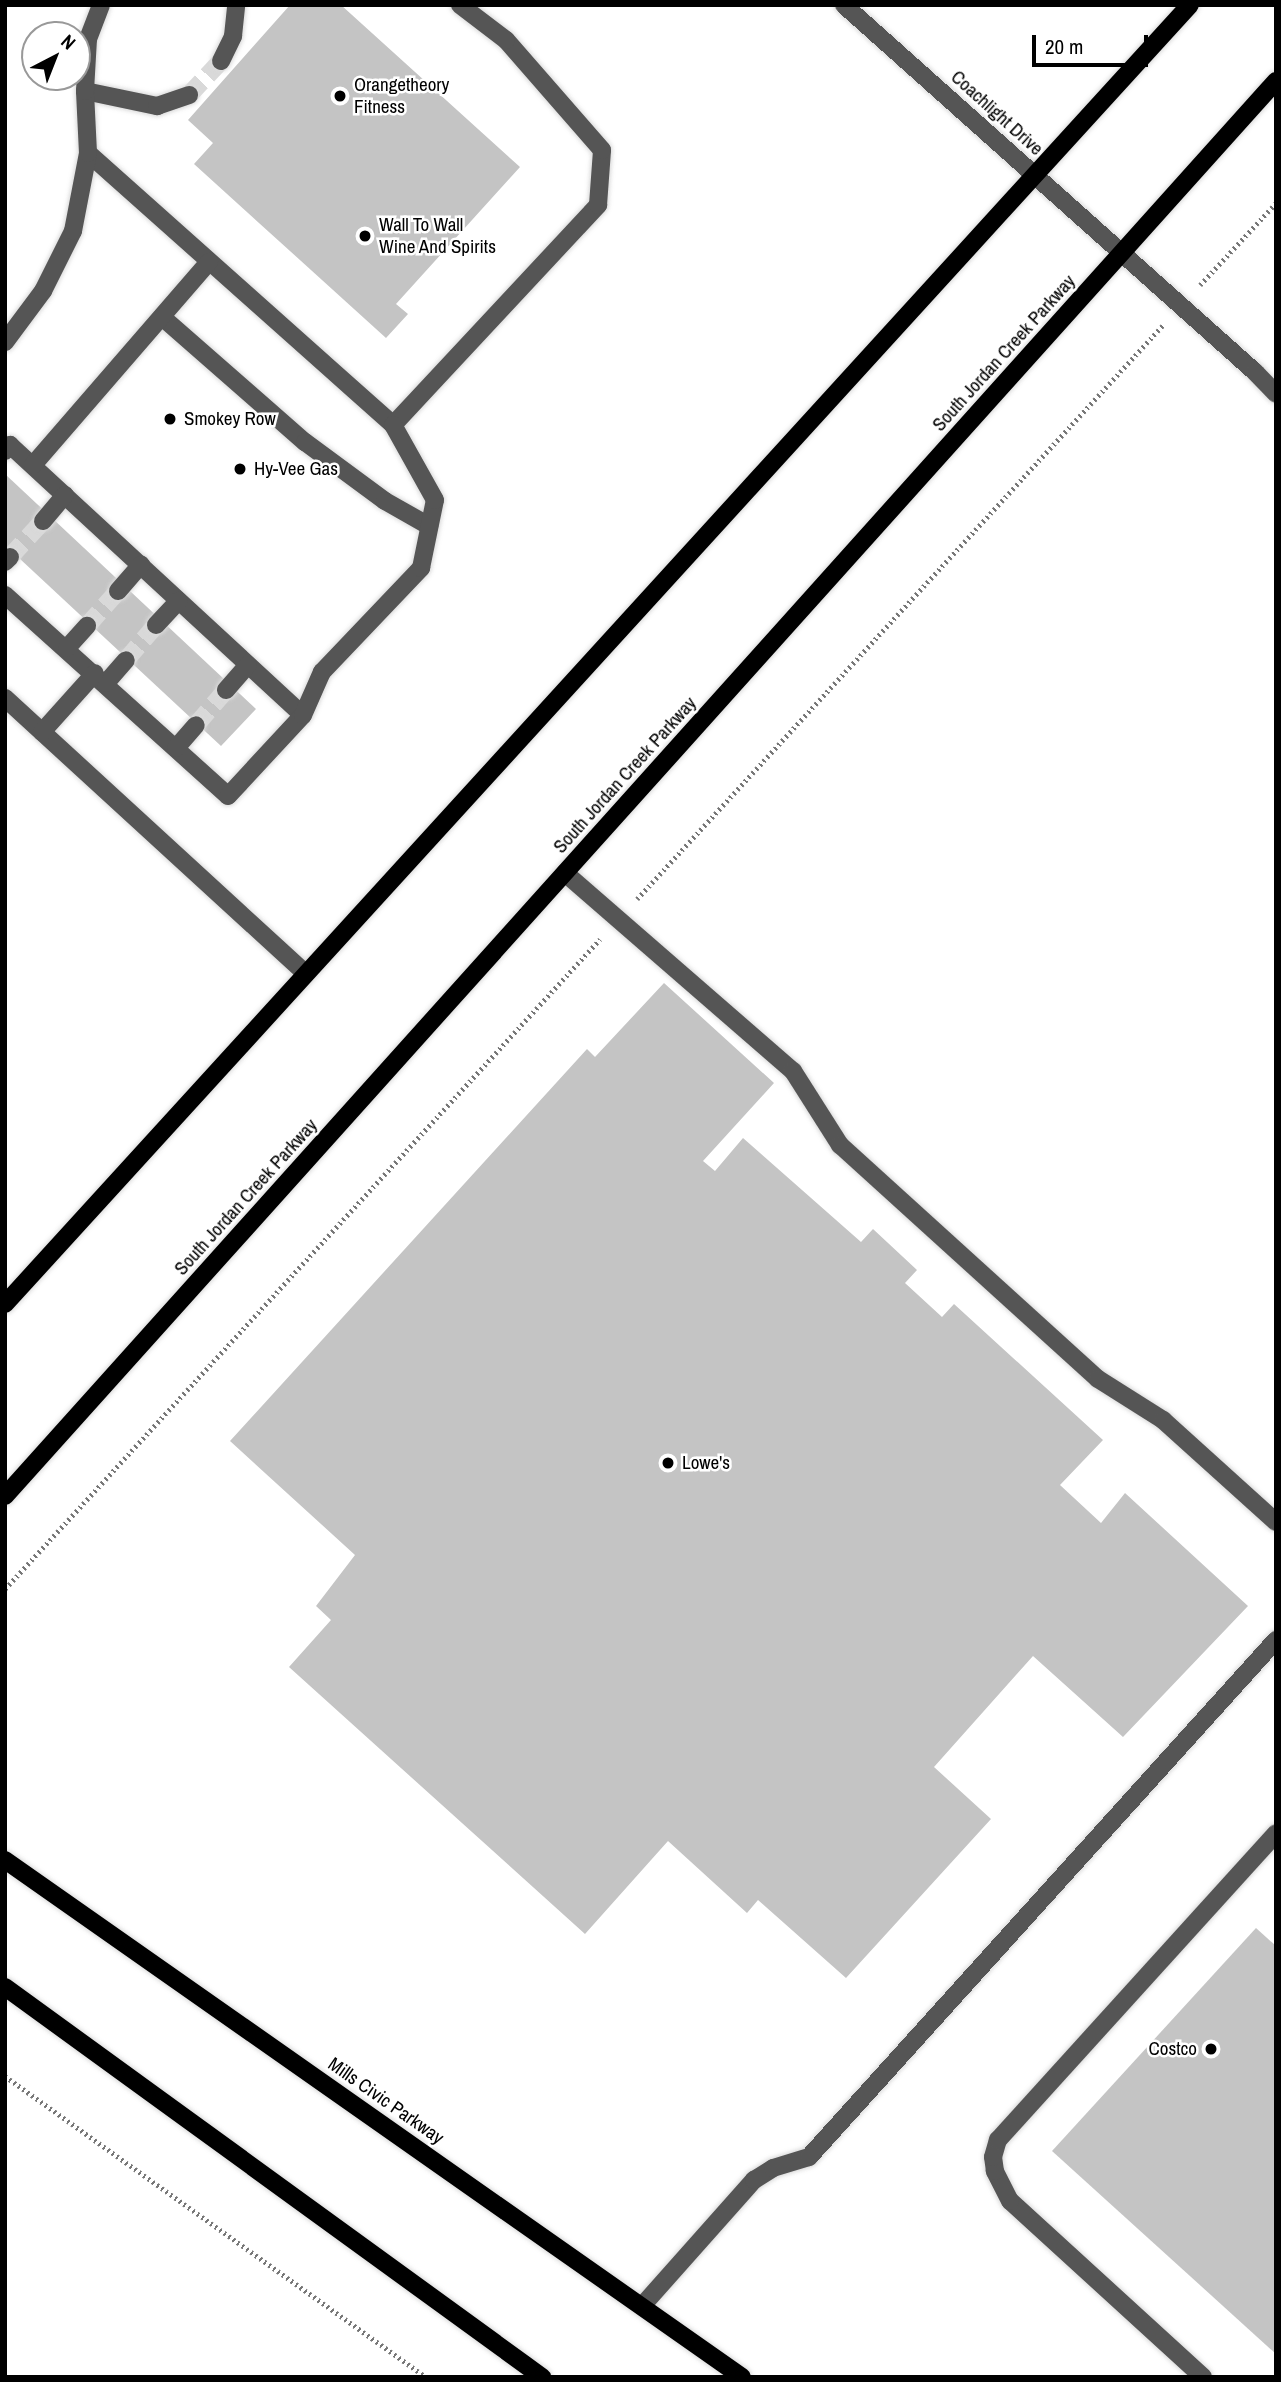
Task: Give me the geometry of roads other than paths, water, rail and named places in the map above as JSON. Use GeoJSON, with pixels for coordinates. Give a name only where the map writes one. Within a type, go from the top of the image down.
{"type":"FeatureCollection","features":[{"type":"Feature","properties":{"kind":"main road"},"geometry":{"type":"LineString","coordinates":[[5,1304],[1190,5]]}},
{"type":"Feature","properties":{"kind":"main road","name":"South Jordan Creek Parkway"},"geometry":{"type":"LineString","coordinates":[[5,1496],[1276,81]]}},
{"type":"Feature","properties":{"kind":"main road","name":"Mills Civic Parkway"},"geometry":{"type":"LineString","coordinates":[[5,1860],[742,2377]]}},
{"type":"Feature","properties":{"kind":"main road"},"geometry":{"type":"LineString","coordinates":[[5,1987],[542,2377]]}},
{"type":"Feature","properties":{"kind":"street"},"geometry":{"type":"LineString","coordinates":[[91,31],[101,5]]}},
{"type":"Feature","properties":{"kind":"street"},"geometry":{"type":"LineString","coordinates":[[221,61],[233,36],[236,5]]}},
{"type":"Feature","properties":{"kind":"street"},"geometry":{"type":"LineString","coordinates":[[393,425],[598,205],[602,150],[506,40],[460,5]]}},
{"type":"Feature","properties":{"kind":"street","name":"Coachlight Drive"},"geometry":{"type":"LineString","coordinates":[[844,5],[1276,394]]}},
{"type":"Feature","properties":{"kind":"street"},"geometry":{"type":"LineString","coordinates":[[5,342],[43,291],[73,231],[88,153],[85,91],[157,106],[189,95]]}},
{"type":"Feature","properties":{"kind":"street"},"geometry":{"type":"LineString","coordinates":[[5,595],[67,648],[228,796],[303,715],[322,672],[421,568],[435,500],[393,425],[88,153]]}},
{"type":"Feature","properties":{"kind":"street"},"geometry":{"type":"LineString","coordinates":[[33,466],[209,262]]}},
{"type":"Feature","properties":{"kind":"street"},"geometry":{"type":"LineString","coordinates":[[162,317],[305,442],[385,501],[429,526]]}},
{"type":"Feature","properties":{"kind":"street"},"geometry":{"type":"LineString","coordinates":[[7,446],[65,495],[303,715]]}},
{"type":"Feature","properties":{"kind":"street"},"geometry":{"type":"LineString","coordinates":[[43,521],[65,495]]}},
{"type":"Feature","properties":{"kind":"street"},"geometry":{"type":"LineString","coordinates":[[118,591],[141,565]]}},
{"type":"Feature","properties":{"kind":"street"},"geometry":{"type":"LineString","coordinates":[[156,625],[178,601]]}},
{"type":"Feature","properties":{"kind":"street"},"geometry":{"type":"LineString","coordinates":[[67,648],[87,626]]}},
{"type":"Feature","properties":{"kind":"street"},"geometry":{"type":"LineString","coordinates":[[42,732],[100,678],[126,660]]}},
{"type":"Feature","properties":{"kind":"street"},"geometry":{"type":"LineString","coordinates":[[226,690],[248,665]]}},
{"type":"Feature","properties":{"kind":"street"},"geometry":{"type":"LineString","coordinates":[[5,698],[306,974]]}},
{"type":"Feature","properties":{"kind":"street"},"geometry":{"type":"LineString","coordinates":[[176,748],[196,725]]}},
{"type":"Feature","properties":{"kind":"street"},"geometry":{"type":"LineString","coordinates":[[565,873],[793,1071],[840,1145],[1098,1379],[1163,1420],[1276,1522]]}},
{"type":"Feature","properties":{"kind":"street"},"geometry":{"type":"LineString","coordinates":[[642,2306],[754,2180],[773,2168],[809,2157],[1276,1640]]}},
{"type":"Feature","properties":{"kind":"street"},"geometry":{"type":"LineString","coordinates":[[1203,2377],[1010,2201],[995,2171],[993,2157],[998,2140],[1276,1833]]}},
{"type":"Feature","properties":{"kind":"tunnel"},"geometry":{"type":"LineString","coordinates":[[189,95],[221,61]]}},
{"type":"Feature","properties":{"kind":"tunnel"},"geometry":{"type":"LineString","coordinates":[[10,557],[43,521]]}},
{"type":"Feature","properties":{"kind":"tunnel"},"geometry":{"type":"LineString","coordinates":[[87,626],[118,591]]}},
{"type":"Feature","properties":{"kind":"tunnel"},"geometry":{"type":"LineString","coordinates":[[126,660],[156,625]]}},
{"type":"Feature","properties":{"kind":"tunnel"},"geometry":{"type":"LineString","coordinates":[[196,725],[226,690]]}},
{"type":"Feature","properties":{"kind":"place","name":"Orangetheory Fitness"},"geometry":{"type":"Point","coordinates":[340,96]}},
{"type":"Feature","properties":{"kind":"place","name":"Wall To Wall Wine And Spirits"},"geometry":{"type":"Point","coordinates":[365,236]}},
{"type":"Feature","properties":{"kind":"place","name":"Smokey Row"},"geometry":{"type":"Point","coordinates":[170,419]}},
{"type":"Feature","properties":{"kind":"place","name":"Hy-Vee Gas"},"geometry":{"type":"Point","coordinates":[240,469]}},
{"type":"Feature","properties":{"kind":"place","name":"Lowe's"},"geometry":{"type":"Point","coordinates":[668,1463]}},
{"type":"Feature","properties":{"kind":"place","name":"Costco"},"geometry":{"type":"Point","coordinates":[1211,2049]}}]}
